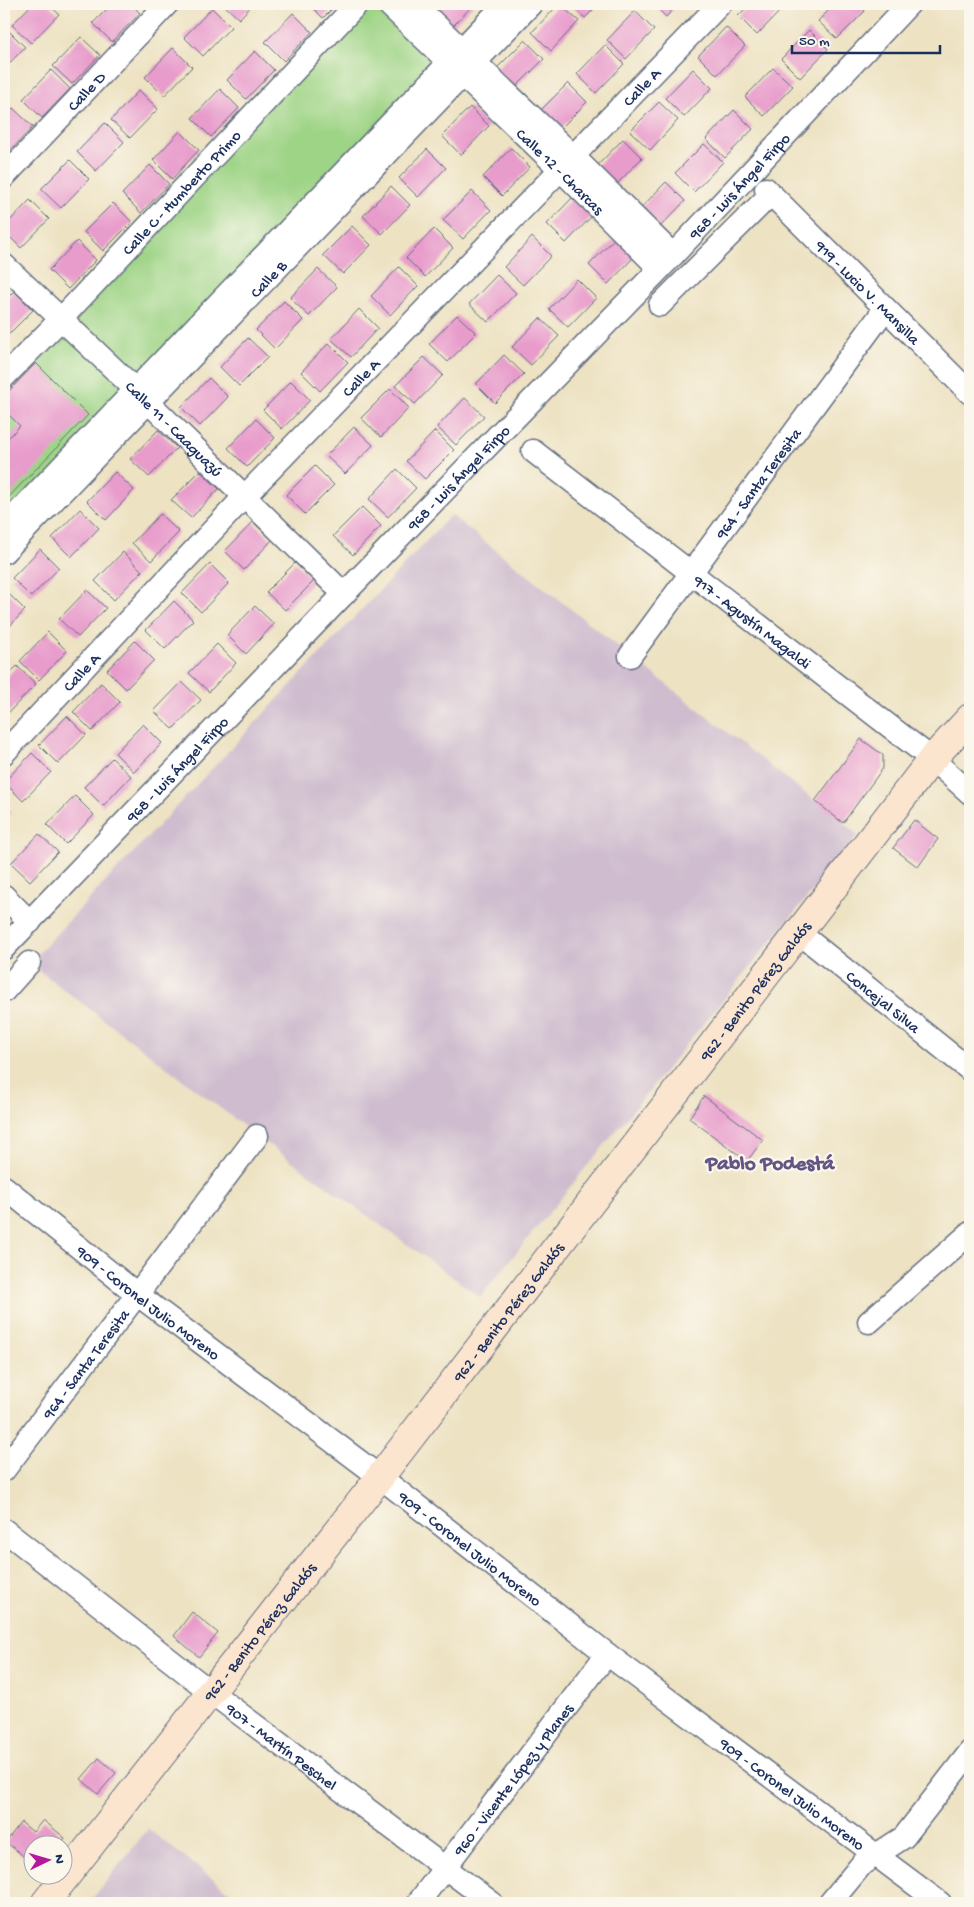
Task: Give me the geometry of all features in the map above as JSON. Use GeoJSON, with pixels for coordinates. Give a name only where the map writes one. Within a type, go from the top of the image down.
{"type":"FeatureCollection","features":[{"type":"Feature","properties":{"kind":"main road","name":"962 - Benito Pérez Galdós"},"geometry":{"type":"LineString","coordinates":[[45,1903],[380,1477],[932,759],[970,718]]}},
{"type":"Feature","properties":{"kind":"street","name":"Calle D"},"geometry":{"type":"LineString","coordinates":[[4,177],[167,4]]}},
{"type":"Feature","properties":{"kind":"street","name":"Calle C - Humberto Primo"},"geometry":{"type":"LineString","coordinates":[[4,377],[61,319],[357,4]]}},
{"type":"Feature","properties":{"kind":"street"},"geometry":{"type":"LineString","coordinates":[[388,4],[462,62]]}},
{"type":"Feature","properties":{"kind":"street"},"geometry":{"type":"LineString","coordinates":[[414,4],[462,62]]}},
{"type":"Feature","properties":{"kind":"street","name":"Calle B"},"geometry":{"type":"LineString","coordinates":[[462,62],[505,4]]}},
{"type":"Feature","properties":{"kind":"street","name":"Calle B"},"geometry":{"type":"LineString","coordinates":[[4,527],[141,395],[462,62],[531,4]]}},
{"type":"Feature","properties":{"kind":"street","name":"Calle A"},"geometry":{"type":"LineString","coordinates":[[4,753],[245,496],[720,4]]}},
{"type":"Feature","properties":{"kind":"street","name":"968 - Luis Ángel Firpo"},"geometry":{"type":"LineString","coordinates":[[4,948],[666,261],[909,4]]}},
{"type":"Feature","properties":{"kind":"street","name":"Calle 12 - Charcas"},"geometry":{"type":"LineString","coordinates":[[462,62],[666,261]]}},
{"type":"Feature","properties":{"kind":"street","name":"919 - Lucio V. Mansilla"},"geometry":{"type":"LineString","coordinates":[[660,305],[768,192],[970,393]]}},
{"type":"Feature","properties":{"kind":"street","name":"Calle 11 - Caaguazú"},"geometry":{"type":"LineString","coordinates":[[4,265],[141,395],[344,594]]}},
{"type":"Feature","properties":{"kind":"street","name":"964 - Santa Teresita"},"geometry":{"type":"LineString","coordinates":[[630,656],[885,310]]}},
{"type":"Feature","properties":{"kind":"street","name":"Calle B"},"geometry":{"type":"LineString","coordinates":[[4,552],[141,395]]}},
{"type":"Feature","properties":{"kind":"street","name":"917 - Agustín Magaldi"},"geometry":{"type":"LineString","coordinates":[[533,451],[932,759],[970,792]]}},
{"type":"Feature","properties":{"kind":"street"},"geometry":{"type":"LineString","coordinates":[[4,896],[30,922]]}},
{"type":"Feature","properties":{"kind":"street","name":"Concejal Silva"},"geometry":{"type":"LineString","coordinates":[[798,932],[970,1070]]}},
{"type":"Feature","properties":{"kind":"street"},"geometry":{"type":"LineString","coordinates":[[4,991],[29,963]]}},
{"type":"Feature","properties":{"kind":"street","name":"964 - Santa Teresita"},"geometry":{"type":"LineString","coordinates":[[4,1470],[257,1136]]}},
{"type":"Feature","properties":{"kind":"street","name":"909 - Coronel Julio Moreno"},"geometry":{"type":"LineString","coordinates":[[4,1187],[138,1295],[380,1477],[607,1654],[940,1903]]}},
{"type":"Feature","properties":{"kind":"street"},"geometry":{"type":"LineString","coordinates":[[869,1322],[970,1233]]}},
{"type":"Feature","properties":{"kind":"street","name":"907 - Martín Peschel"},"geometry":{"type":"LineString","coordinates":[[4,1530],[212,1693],[492,1903]]}},
{"type":"Feature","properties":{"kind":"street","name":"960 - Vicente López y Planes"},"geometry":{"type":"LineString","coordinates":[[418,1903],[607,1654]]}},
{"type":"Feature","properties":{"kind":"street"},"geometry":{"type":"LineString","coordinates":[[830,1903],[862,1864],[904,1837],[970,1752]]}},
{"type":"Feature","properties":{"kind":"shaded area"},"geometry":{"type":"Polygon","coordinates":[[[451,515],[858,835],[480,1297],[257,1136],[29,963],[451,515]]]}},
{"type":"Feature","properties":{"kind":"shaded area"},"geometry":{"type":"Polygon","coordinates":[[[148,1829],[244,1903],[89,1903],[148,1829]]]}},
{"type":"Feature","properties":{"kind":"green space"},"geometry":{"type":"Polygon","coordinates":[[[357,4],[388,4],[449,63],[4,527],[4,377],[357,4]]]}},
{"type":"Feature","properties":{"kind":"building"},"geometry":{"type":"Polygon","coordinates":[[[32,4],[48,4],[59,14],[31,43],[12,25],[32,4]]]}},
{"type":"Feature","properties":{"kind":"building"},"geometry":{"type":"Polygon","coordinates":[[[112,4],[131,4],[140,13],[112,42],[93,23],[112,4]]]}},
{"type":"Feature","properties":{"kind":"building"},"geometry":{"type":"Polygon","coordinates":[[[223,4],[253,4],[239,19],[223,4]]]}},
{"type":"Feature","properties":{"kind":"building"},"geometry":{"type":"Polygon","coordinates":[[[309,4],[337,4],[323,18],[309,4]]]}},
{"type":"Feature","properties":{"kind":"building"},"geometry":{"type":"Polygon","coordinates":[[[437,4],[474,4],[453,26],[434,7],[437,4]]]}},
{"type":"Feature","properties":{"kind":"building"},"geometry":{"type":"Polygon","coordinates":[[[559,4],[579,21],[551,51],[532,32],[559,4]]]}},
{"type":"Feature","properties":{"kind":"building"},"geometry":{"type":"Polygon","coordinates":[[[570,4],[599,4],[585,18],[570,4]]]}},
{"type":"Feature","properties":{"kind":"building"},"geometry":{"type":"Polygon","coordinates":[[[653,4],[678,4],[666,17],[653,4]]]}},
{"type":"Feature","properties":{"kind":"building"},"geometry":{"type":"Polygon","coordinates":[[[750,4],[783,4],[785,6],[757,35],[738,16],[750,4]]]}},
{"type":"Feature","properties":{"kind":"building"},"geometry":{"type":"Polygon","coordinates":[[[835,4],[858,4],[865,11],[837,39],[818,21],[835,4]]]}},
{"type":"Feature","properties":{"kind":"building"},"geometry":{"type":"Polygon","coordinates":[[[212,8],[231,27],[203,56],[184,37],[212,8]]]}},
{"type":"Feature","properties":{"kind":"building"},"geometry":{"type":"Polygon","coordinates":[[[635,11],[654,30],[626,59],[607,40],[635,11]]]}},
{"type":"Feature","properties":{"kind":"building"},"geometry":{"type":"Polygon","coordinates":[[[293,13],[312,32],[284,61],[265,42],[293,13]]]}},
{"type":"Feature","properties":{"kind":"building"},"geometry":{"type":"Polygon","coordinates":[[[726,27],[745,46],[717,75],[698,56],[726,27]]]}},
{"type":"Feature","properties":{"kind":"building"},"geometry":{"type":"Polygon","coordinates":[[[6,28],[25,47],[4,69],[4,31],[6,28]]]}},
{"type":"Feature","properties":{"kind":"building"},"geometry":{"type":"Polygon","coordinates":[[[809,30],[828,49],[800,78],[781,59],[809,30]]]}},
{"type":"Feature","properties":{"kind":"building"},"geometry":{"type":"Polygon","coordinates":[[[81,37],[100,55],[72,84],[53,66],[81,37]]]}},
{"type":"Feature","properties":{"kind":"building"},"geometry":{"type":"Polygon","coordinates":[[[525,40],[544,59],[515,88],[496,69],[525,40]]]}},
{"type":"Feature","properties":{"kind":"building"},"geometry":{"type":"Polygon","coordinates":[[[605,45],[624,64],[596,93],[577,74],[605,45]]]}},
{"type":"Feature","properties":{"kind":"building"},"geometry":{"type":"Polygon","coordinates":[[[173,48],[192,67],[164,96],[145,77],[173,48]]]}},
{"type":"Feature","properties":{"kind":"building"},"geometry":{"type":"Polygon","coordinates":[[[255,51],[274,70],[246,99],[227,80],[255,51]]]}},
{"type":"Feature","properties":{"kind":"building"},"geometry":{"type":"Polygon","coordinates":[[[773,68],[793,86],[764,116],[745,97],[773,68]]]}},
{"type":"Feature","properties":{"kind":"building"},"geometry":{"type":"Polygon","coordinates":[[[693,69],[712,88],[684,117],[665,98],[693,69]]]}},
{"type":"Feature","properties":{"kind":"building"},"geometry":{"type":"Polygon","coordinates":[[[51,70],[70,89],[42,118],[23,99],[51,70]]]}},
{"type":"Feature","properties":{"kind":"building"},"geometry":{"type":"Polygon","coordinates":[[[568,83],[587,102],[558,131],[539,112],[568,83]]]}},
{"type":"Feature","properties":{"kind":"building"},"geometry":{"type":"Polygon","coordinates":[[[220,89],[239,108],[211,137],[192,118],[220,89]]]}},
{"type":"Feature","properties":{"kind":"building"},"geometry":{"type":"Polygon","coordinates":[[[139,90],[158,109],[130,138],[111,120],[139,90]]]}},
{"type":"Feature","properties":{"kind":"building"},"geometry":{"type":"Polygon","coordinates":[[[659,102],[678,120],[650,150],[630,131],[659,102]]]}},
{"type":"Feature","properties":{"kind":"building"},"geometry":{"type":"Polygon","coordinates":[[[470,107],[489,126],[461,155],[442,136],[470,107]]]}},
{"type":"Feature","properties":{"kind":"building"},"geometry":{"type":"Polygon","coordinates":[[[13,108],[33,127],[4,157],[4,118],[13,108]]]}},
{"type":"Feature","properties":{"kind":"building"},"geometry":{"type":"Polygon","coordinates":[[[734,110],[753,129],[725,158],[706,139],[734,110]]]}},
{"type":"Feature","properties":{"kind":"building"},"geometry":{"type":"Polygon","coordinates":[[[105,123],[124,142],[96,171],[77,152],[105,123]]]}},
{"type":"Feature","properties":{"kind":"building"},"geometry":{"type":"Polygon","coordinates":[[[180,131],[199,150],[172,179],[153,160],[180,131]]]}},
{"type":"Feature","properties":{"kind":"building"},"geometry":{"type":"Polygon","coordinates":[[[623,139],[642,158],[614,187],[595,168],[623,139]]]}},
{"type":"Feature","properties":{"kind":"building"},"geometry":{"type":"Polygon","coordinates":[[[704,144],[723,162],[694,192],[675,173],[704,144]]]}},
{"type":"Feature","properties":{"kind":"building"},"geometry":{"type":"Polygon","coordinates":[[[511,148],[530,167],[502,196],[483,177],[511,148]]]}},
{"type":"Feature","properties":{"kind":"building"},"geometry":{"type":"Polygon","coordinates":[[[427,149],[446,168],[418,197],[399,178],[427,149]]]}},
{"type":"Feature","properties":{"kind":"building"},"geometry":{"type":"Polygon","coordinates":[[[70,160],[89,179],[61,208],[41,189],[70,160]]]}},
{"type":"Feature","properties":{"kind":"building"},"geometry":{"type":"Polygon","coordinates":[[[150,165],[169,184],[141,213],[122,194],[150,165]]]}},
{"type":"Feature","properties":{"kind":"building"},"geometry":{"type":"Polygon","coordinates":[[[666,182],[685,201],[657,230],[638,211],[666,182]]]}},
{"type":"Feature","properties":{"kind":"building"},"geometry":{"type":"Polygon","coordinates":[[[391,186],[410,205],[382,234],[363,216],[391,186]]]}},
{"type":"Feature","properties":{"kind":"building"},"geometry":{"type":"Polygon","coordinates":[[[472,191],[491,210],[463,239],[443,220],[472,191]]]}},
{"type":"Feature","properties":{"kind":"building"},"geometry":{"type":"Polygon","coordinates":[[[575,195],[594,214],[566,243],[547,224],[575,195]]]}},
{"type":"Feature","properties":{"kind":"building"},"geometry":{"type":"Polygon","coordinates":[[[30,200],[49,219],[21,248],[4,231],[4,227],[30,200]]]}},
{"type":"Feature","properties":{"kind":"building"},"geometry":{"type":"Polygon","coordinates":[[[113,203],[132,222],[103,251],[84,232],[113,203]]]}},
{"type":"Feature","properties":{"kind":"building"},"geometry":{"type":"Polygon","coordinates":[[[352,226],[371,245],[343,274],[323,255],[352,226]]]}},
{"type":"Feature","properties":{"kind":"building"},"geometry":{"type":"Polygon","coordinates":[[[434,229],[453,248],[425,277],[406,258],[434,229]]]}},
{"type":"Feature","properties":{"kind":"building"},"geometry":{"type":"Polygon","coordinates":[[[617,236],[636,255],[608,284],[589,265],[617,236]]]}},
{"type":"Feature","properties":{"kind":"building"},"geometry":{"type":"Polygon","coordinates":[[[532,237],[551,256],[523,285],[504,267],[532,237]]]}},
{"type":"Feature","properties":{"kind":"building"},"geometry":{"type":"Polygon","coordinates":[[[77,241],[96,260],[68,289],[49,270],[77,241]]]}},
{"type":"Feature","properties":{"kind":"building"},"geometry":{"type":"Polygon","coordinates":[[[399,267],[418,286],[390,315],[371,296],[399,267]]]}},
{"type":"Feature","properties":{"kind":"building"},"geometry":{"type":"Polygon","coordinates":[[[318,269],[337,287],[309,316],[290,298],[318,269]]]}},
{"type":"Feature","properties":{"kind":"building"},"geometry":{"type":"Polygon","coordinates":[[[497,275],[516,293],[488,322],[469,304],[497,275]]]}},
{"type":"Feature","properties":{"kind":"building"},"geometry":{"type":"Polygon","coordinates":[[[577,279],[596,298],[568,327],[549,309],[577,279]]]}},
{"type":"Feature","properties":{"kind":"building"},"geometry":{"type":"Polygon","coordinates":[[[14,291],[33,310],[4,339],[4,301],[14,291]]]}},
{"type":"Feature","properties":{"kind":"building"},"geometry":{"type":"Polygon","coordinates":[[[284,301],[303,320],[275,349],[256,330],[284,301]]]}},
{"type":"Feature","properties":{"kind":"building"},"geometry":{"type":"Polygon","coordinates":[[[359,309],[378,328],[351,357],[331,339],[359,309]]]}},
{"type":"Feature","properties":{"kind":"building"},"geometry":{"type":"Polygon","coordinates":[[[457,315],[476,333],[448,362],[429,344],[457,315]]]}},
{"type":"Feature","properties":{"kind":"building"},"geometry":{"type":"Polygon","coordinates":[[[540,318],[559,336],[531,365],[512,347],[540,318]]]}},
{"type":"Feature","properties":{"kind":"building"},"geometry":{"type":"Polygon","coordinates":[[[248,338],[268,357],[239,386],[220,367],[248,338]]]}},
{"type":"Feature","properties":{"kind":"building"},"geometry":{"type":"Polygon","coordinates":[[[329,343],[348,362],[320,391],[301,372],[329,343]]]}},
{"type":"Feature","properties":{"kind":"building"},"geometry":{"type":"Polygon","coordinates":[[[504,355],[524,374],[495,403],[476,384],[504,355]]]}},
{"type":"Feature","properties":{"kind":"building"},"geometry":{"type":"Polygon","coordinates":[[[424,357],[443,375],[415,404],[395,386],[424,357]]]}},
{"type":"Feature","properties":{"kind":"building"},"geometry":{"type":"Polygon","coordinates":[[[36,363],[88,415],[4,502],[4,442],[20,426],[4,410],[4,396],[36,363]]]}},
{"type":"Feature","properties":{"kind":"building"},"geometry":{"type":"Polygon","coordinates":[[[209,378],[228,397],[200,426],[181,407],[209,378]]]}},
{"type":"Feature","properties":{"kind":"building"},"geometry":{"type":"Polygon","coordinates":[[[291,381],[310,400],[282,429],[263,410],[291,381]]]}},
{"type":"Feature","properties":{"kind":"building"},"geometry":{"type":"Polygon","coordinates":[[[390,389],[409,408],[381,437],[361,418],[390,389]]]}},
{"type":"Feature","properties":{"kind":"building"},"geometry":{"type":"Polygon","coordinates":[[[465,398],[484,416],[456,445],[437,427],[465,398]]]}},
{"type":"Feature","properties":{"kind":"building"},"geometry":{"type":"Polygon","coordinates":[[[256,419],[275,438],[247,467],[228,448],[256,419]]]}},
{"type":"Feature","properties":{"kind":"building"},"geometry":{"type":"Polygon","coordinates":[[[354,427],[373,445],[345,474],[326,456],[354,427]]]}},
{"type":"Feature","properties":{"kind":"building"},"geometry":{"type":"Polygon","coordinates":[[[158,430],[177,448],[149,477],[130,459],[158,430]]]}},
{"type":"Feature","properties":{"kind":"building"},"geometry":{"type":"Polygon","coordinates":[[[435,431],[454,450],[425,479],[406,461],[435,431]]]}},
{"type":"Feature","properties":{"kind":"building"},"geometry":{"type":"Polygon","coordinates":[[[315,466],[334,485],[305,514],[286,495],[315,466]]]}},
{"type":"Feature","properties":{"kind":"building"},"geometry":{"type":"Polygon","coordinates":[[[397,469],[416,488],[388,517],[369,499],[397,469]]]}},
{"type":"Feature","properties":{"kind":"building"},"geometry":{"type":"Polygon","coordinates":[[[200,471],[219,489],[191,518],[171,500],[200,471]]]}},
{"type":"Feature","properties":{"kind":"building"},"geometry":{"type":"Polygon","coordinates":[[[115,472],[134,490],[106,520],[87,501],[115,472]]]}},
{"type":"Feature","properties":{"kind":"building"},"geometry":{"type":"Polygon","coordinates":[[[362,507],[381,526],[353,555],[333,536],[362,507]]]}},
{"type":"Feature","properties":{"kind":"building"},"geometry":{"type":"Polygon","coordinates":[[[80,509],[99,528],[71,557],[52,538],[80,509]]]}},
{"type":"Feature","properties":{"kind":"building"},"geometry":{"type":"Polygon","coordinates":[[[160,514],[179,532],[151,561],[132,543],[160,514]]]}},
{"type":"Feature","properties":{"kind":"building"},"geometry":{"type":"Polygon","coordinates":[[[253,522],[272,540],[244,570],[225,551],[253,522]]]}},
{"type":"Feature","properties":{"kind":"building"},"geometry":{"type":"Polygon","coordinates":[[[40,549],[59,568],[31,597],[12,578],[40,549]]]}},
{"type":"Feature","properties":{"kind":"building"},"geometry":{"type":"Polygon","coordinates":[[[123,552],[142,571],[114,600],[95,581],[123,552]]]}},
{"type":"Feature","properties":{"kind":"building"},"geometry":{"type":"Polygon","coordinates":[[[295,563],[314,581],[285,610],[266,592],[295,563]]]}},
{"type":"Feature","properties":{"kind":"building"},"geometry":{"type":"Polygon","coordinates":[[[210,564],[229,583],[201,612],[182,593],[210,564]]]}},
{"type":"Feature","properties":{"kind":"building"},"geometry":{"type":"Polygon","coordinates":[[[87,590],[106,608],[78,637],[59,619],[87,590]]]}},
{"type":"Feature","properties":{"kind":"building"},"geometry":{"type":"Polygon","coordinates":[[[6,591],[25,610],[4,632],[4,593],[6,591]]]}},
{"type":"Feature","properties":{"kind":"building"},"geometry":{"type":"Polygon","coordinates":[[[174,601],[193,620],[165,649],[146,630],[174,601]]]}},
{"type":"Feature","properties":{"kind":"building"},"geometry":{"type":"Polygon","coordinates":[[[255,606],[274,624],[246,654],[227,635],[255,606]]]}},
{"type":"Feature","properties":{"kind":"building"},"geometry":{"type":"Polygon","coordinates":[[[48,632],[67,651],[39,680],[20,661],[48,632]]]}},
{"type":"Feature","properties":{"kind":"building"},"geometry":{"type":"Polygon","coordinates":[[[135,641],[154,660],[126,689],[107,670],[135,641]]]}},
{"type":"Feature","properties":{"kind":"building"},"geometry":{"type":"Polygon","coordinates":[[[217,644],[236,663],[209,692],[189,673],[217,644]]]}},
{"type":"Feature","properties":{"kind":"building"},"geometry":{"type":"Polygon","coordinates":[[[17,666],[36,684],[8,713],[4,709],[4,680],[17,666]]]}},
{"type":"Feature","properties":{"kind":"building"},"geometry":{"type":"Polygon","coordinates":[[[182,682],[201,700],[173,729],[154,711],[182,682]]]}},
{"type":"Feature","properties":{"kind":"building"},"geometry":{"type":"Polygon","coordinates":[[[101,683],[120,702],[92,731],[73,712],[101,683]]]}},
{"type":"Feature","properties":{"kind":"building"},"geometry":{"type":"Polygon","coordinates":[[[67,716],[86,735],[58,764],[39,745],[67,716]]]}},
{"type":"Feature","properties":{"kind":"building"},"geometry":{"type":"Polygon","coordinates":[[[143,724],[162,743],[134,772],[115,753],[143,724]]]}},
{"type":"Feature","properties":{"kind":"building"},"geometry":{"type":"Polygon","coordinates":[[[861,739],[883,755],[883,768],[843,823],[815,801],[861,739]]]}},
{"type":"Feature","properties":{"kind":"building"},"geometry":{"type":"Polygon","coordinates":[[[32,753],[51,772],[23,801],[4,782],[32,753]]]}},
{"type":"Feature","properties":{"kind":"building"},"geometry":{"type":"Polygon","coordinates":[[[112,758],[131,776],[103,806],[84,787],[112,758]]]}},
{"type":"Feature","properties":{"kind":"building"},"geometry":{"type":"Polygon","coordinates":[[[75,796],[94,815],[66,844],[47,825],[75,796]]]}},
{"type":"Feature","properties":{"kind":"building"},"geometry":{"type":"Polygon","coordinates":[[[4,805],[11,812],[4,819],[4,805]]]}},
{"type":"Feature","properties":{"kind":"building"},"geometry":{"type":"Polygon","coordinates":[[[914,820],[938,839],[918,867],[893,848],[914,820]]]}},
{"type":"Feature","properties":{"kind":"building"},"geometry":{"type":"Polygon","coordinates":[[[39,834],[58,852],[30,881],[11,863],[39,834]]]}},
{"type":"Feature","properties":{"kind":"building"},"geometry":{"type":"Polygon","coordinates":[[[704,1096],[763,1140],[747,1161],[689,1118],[704,1096]]]}},
{"type":"Feature","properties":{"kind":"building"},"geometry":{"type":"Polygon","coordinates":[[[192,1612],[218,1633],[199,1657],[174,1636],[192,1612]]]}},
{"type":"Feature","properties":{"kind":"building"},"geometry":{"type":"Polygon","coordinates":[[[99,1758],[116,1773],[98,1794],[81,1779],[99,1758]]]}},
{"type":"Feature","properties":{"kind":"building"},"geometry":{"type":"Polygon","coordinates":[[[43,1820],[60,1834],[22,1834],[22,1855],[6,1842],[21,1822],[33,1832],[43,1820]]]}},
{"type":"Feature","properties":{"kind":"district","name":"Pablo Podestá"},"geometry":{"type":"Point","coordinates":[770,1162]}}]}
